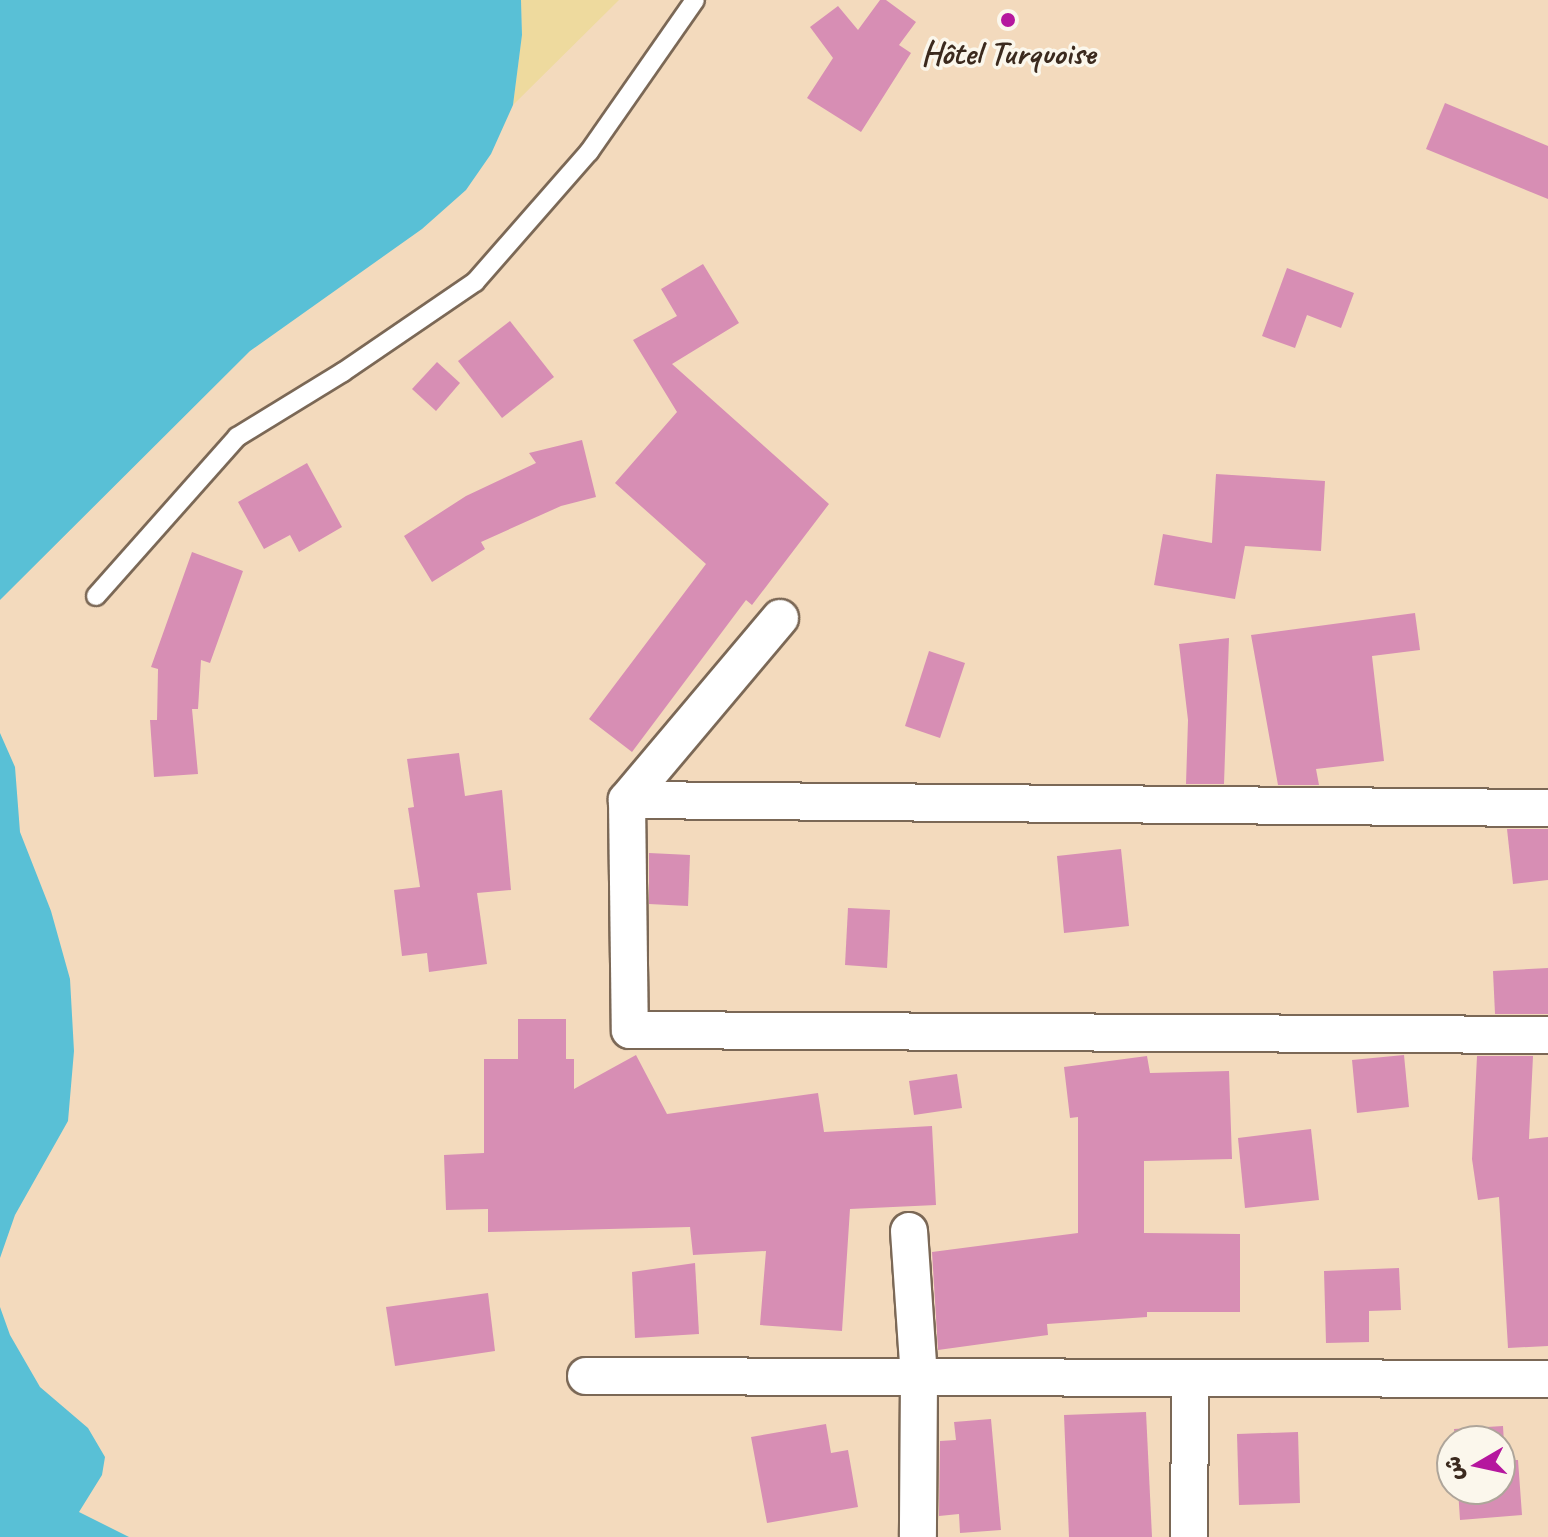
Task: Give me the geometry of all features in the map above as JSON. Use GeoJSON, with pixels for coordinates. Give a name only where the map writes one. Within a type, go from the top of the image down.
{"type":"FeatureCollection","features":[{"type":"Feature","properties":{"kind":"street"},"geometry":{"type":"LineString","coordinates":[[780,618],[627,800],[630,1030],[1548,1035]]}},
{"type":"Feature","properties":{"kind":"street"},"geometry":{"type":"LineString","coordinates":[[627,800],[1548,808]]}},
{"type":"Feature","properties":{"kind":"street"},"geometry":{"type":"LineString","coordinates":[[909,1231],[919,1379],[918,1537]]}},
{"type":"Feature","properties":{"kind":"street"},"geometry":{"type":"LineString","coordinates":[[586,1376],[1548,1379]]}},
{"type":"Feature","properties":{"kind":"street"},"geometry":{"type":"LineString","coordinates":[[1189,1537],[1190,1378]]}},
{"type":"Feature","properties":{"kind":"lane"},"geometry":{"type":"LineString","coordinates":[[96,596],[237,437],[343,372],[475,282],[589,152],[695,0]]}},
{"type":"Feature","properties":{"kind":"sand"},"geometry":{"type":"Polygon","coordinates":[[[521,0],[619,0],[513,105],[522,35],[521,0]]]}},
{"type":"Feature","properties":{"kind":"water"},"geometry":{"type":"Polygon","coordinates":[[[0,0],[521,0],[522,35],[513,105],[491,154],[466,190],[422,229],[250,351],[0,600],[0,0]]]}},
{"type":"Feature","properties":{"kind":"water"},"geometry":{"type":"Polygon","coordinates":[[[0,733],[15,767],[20,832],[51,911],[70,979],[74,1051],[68,1121],[15,1215],[0,1258],[0,733]]]}},
{"type":"Feature","properties":{"kind":"water"},"geometry":{"type":"Polygon","coordinates":[[[0,1307],[10,1335],[40,1387],[88,1428],[105,1457],[102,1475],[79,1512],[129,1537],[0,1537],[0,1307]]]}},
{"type":"Feature","properties":{"kind":"building"},"geometry":{"type":"Polygon","coordinates":[[[880,0],[886,0],[916,22],[899,45],[911,53],[861,132],[807,98],[833,58],[810,27],[838,6],[858,30],[880,0]]]}},
{"type":"Feature","properties":{"kind":"building"},"geometry":{"type":"Polygon","coordinates":[[[1445,103],[1548,146],[1548,199],[1426,149],[1445,103]]]}},
{"type":"Feature","properties":{"kind":"building"},"geometry":{"type":"Polygon","coordinates":[[[703,264],[739,323],[672,364],[829,504],[752,605],[746,600],[632,752],[589,719],[706,564],[615,483],[677,412],[633,340],[677,316],[661,289],[703,264]]]}},
{"type":"Feature","properties":{"kind":"building"},"geometry":{"type":"Polygon","coordinates":[[[1287,268],[1354,293],[1341,328],[1307,315],[1295,348],[1262,336],[1287,268]]]}},
{"type":"Feature","properties":{"kind":"building"},"geometry":{"type":"Polygon","coordinates":[[[510,321],[554,377],[502,418],[458,361],[510,321]]]}},
{"type":"Feature","properties":{"kind":"building"},"geometry":{"type":"Polygon","coordinates":[[[437,362],[460,383],[436,411],[412,389],[437,362]]]}},
{"type":"Feature","properties":{"kind":"building"},"geometry":{"type":"Polygon","coordinates":[[[582,440],[596,497],[561,506],[481,542],[485,549],[432,582],[404,536],[466,496],[536,463],[529,453],[582,440]]]}},
{"type":"Feature","properties":{"kind":"building"},"geometry":{"type":"Polygon","coordinates":[[[307,463],[342,527],[299,552],[290,535],[264,549],[238,502],[307,463]]]}},
{"type":"Feature","properties":{"kind":"building"},"geometry":{"type":"Polygon","coordinates":[[[1216,474],[1325,481],[1321,551],[1245,546],[1235,599],[1154,585],[1163,534],[1212,543],[1216,474]]]}},
{"type":"Feature","properties":{"kind":"building"},"geometry":{"type":"Polygon","coordinates":[[[192,552],[243,571],[210,663],[201,660],[198,709],[192,709],[198,774],[154,777],[150,720],[157,720],[158,669],[151,667],[192,552]]]}},
{"type":"Feature","properties":{"kind":"building"},"geometry":{"type":"Polygon","coordinates":[[[1415,613],[1420,650],[1372,656],[1384,761],[1316,769],[1319,785],[1278,785],[1251,635],[1415,613]]]}},
{"type":"Feature","properties":{"kind":"building"},"geometry":{"type":"Polygon","coordinates":[[[1229,638],[1224,784],[1186,784],[1188,720],[1179,644],[1229,638]]]}},
{"type":"Feature","properties":{"kind":"building"},"geometry":{"type":"Polygon","coordinates":[[[929,651],[965,663],[940,738],[905,726],[929,651]]]}},
{"type":"Feature","properties":{"kind":"building"},"geometry":{"type":"Polygon","coordinates":[[[459,753],[465,796],[502,790],[511,890],[477,893],[487,964],[429,972],[427,953],[402,956],[394,890],[420,887],[408,808],[414,807],[407,759],[459,753]]]}},
{"type":"Feature","properties":{"kind":"building"},"geometry":{"type":"Polygon","coordinates":[[[1507,829],[1548,829],[1548,880],[1513,884],[1507,829]]]}},
{"type":"Feature","properties":{"kind":"building"},"geometry":{"type":"Polygon","coordinates":[[[1121,849],[1129,926],[1064,933],[1057,856],[1121,849]]]}},
{"type":"Feature","properties":{"kind":"building"},"geometry":{"type":"Polygon","coordinates":[[[649,853],[690,855],[688,906],[649,904],[649,853]]]}},
{"type":"Feature","properties":{"kind":"building"},"geometry":{"type":"Polygon","coordinates":[[[848,908],[890,910],[887,968],[845,965],[848,908]]]}},
{"type":"Feature","properties":{"kind":"building"},"geometry":{"type":"Polygon","coordinates":[[[1548,968],[1548,1014],[1495,1014],[1493,971],[1548,968]]]}},
{"type":"Feature","properties":{"kind":"building"},"geometry":{"type":"Polygon","coordinates":[[[518,1019],[566,1019],[566,1059],[574,1059],[574,1089],[636,1055],[667,1114],[818,1093],[824,1132],[932,1126],[936,1205],[850,1209],[842,1331],[760,1325],[766,1251],[693,1255],[690,1227],[488,1232],[488,1209],[446,1210],[444,1155],[484,1153],[484,1059],[518,1059],[518,1019]]]}},
{"type":"Feature","properties":{"kind":"building"},"geometry":{"type":"Polygon","coordinates":[[[1404,1055],[1409,1107],[1357,1113],[1352,1060],[1404,1055]]]}},
{"type":"Feature","properties":{"kind":"building"},"geometry":{"type":"Polygon","coordinates":[[[1147,1056],[1150,1073],[1229,1071],[1232,1159],[1144,1161],[1144,1233],[1240,1234],[1240,1312],[1147,1312],[1147,1317],[1047,1324],[1048,1335],[938,1350],[932,1252],[1078,1233],[1078,1117],[1070,1118],[1064,1067],[1147,1056]]]}},
{"type":"Feature","properties":{"kind":"building"},"geometry":{"type":"Polygon","coordinates":[[[1477,1056],[1533,1056],[1529,1139],[1548,1137],[1548,1346],[1508,1348],[1499,1197],[1478,1200],[1472,1159],[1477,1056]]]}},
{"type":"Feature","properties":{"kind":"building"},"geometry":{"type":"Polygon","coordinates":[[[957,1074],[962,1108],[914,1115],[909,1081],[957,1074]]]}},
{"type":"Feature","properties":{"kind":"building"},"geometry":{"type":"Polygon","coordinates":[[[1311,1129],[1319,1200],[1245,1208],[1238,1138],[1311,1129]]]}},
{"type":"Feature","properties":{"kind":"building"},"geometry":{"type":"Polygon","coordinates":[[[695,1263],[699,1334],[635,1338],[632,1272],[695,1263]]]}},
{"type":"Feature","properties":{"kind":"building"},"geometry":{"type":"Polygon","coordinates":[[[1399,1268],[1401,1310],[1369,1311],[1369,1342],[1326,1343],[1324,1271],[1399,1268]]]}},
{"type":"Feature","properties":{"kind":"building"},"geometry":{"type":"Polygon","coordinates":[[[488,1293],[495,1351],[395,1366],[386,1307],[488,1293]]]}},
{"type":"Feature","properties":{"kind":"building"},"geometry":{"type":"Polygon","coordinates":[[[1146,1412],[1152,1537],[1069,1537],[1064,1415],[1146,1412]]]}},
{"type":"Feature","properties":{"kind":"building"},"geometry":{"type":"Polygon","coordinates":[[[991,1419],[1001,1530],[960,1533],[959,1514],[939,1516],[940,1441],[956,1440],[954,1422],[991,1419]]]}},
{"type":"Feature","properties":{"kind":"building"},"geometry":{"type":"Polygon","coordinates":[[[826,1424],[831,1453],[848,1450],[858,1507],[767,1523],[751,1437],[826,1424]]]}},
{"type":"Feature","properties":{"kind":"building"},"geometry":{"type":"Polygon","coordinates":[[[1298,1432],[1300,1503],[1239,1505],[1237,1434],[1298,1432]]]}},
{"type":"Feature","properties":{"kind":"building"},"geometry":{"type":"Polygon","coordinates":[[[1518,1460],[1522,1515],[1460,1520],[1459,1505],[1516,1505],[1518,1460]]]}},
{"type":"Feature","properties":{"kind":"place","name":"Hôtel Turquoise"},"geometry":{"type":"Point","coordinates":[1008,20]}}]}
